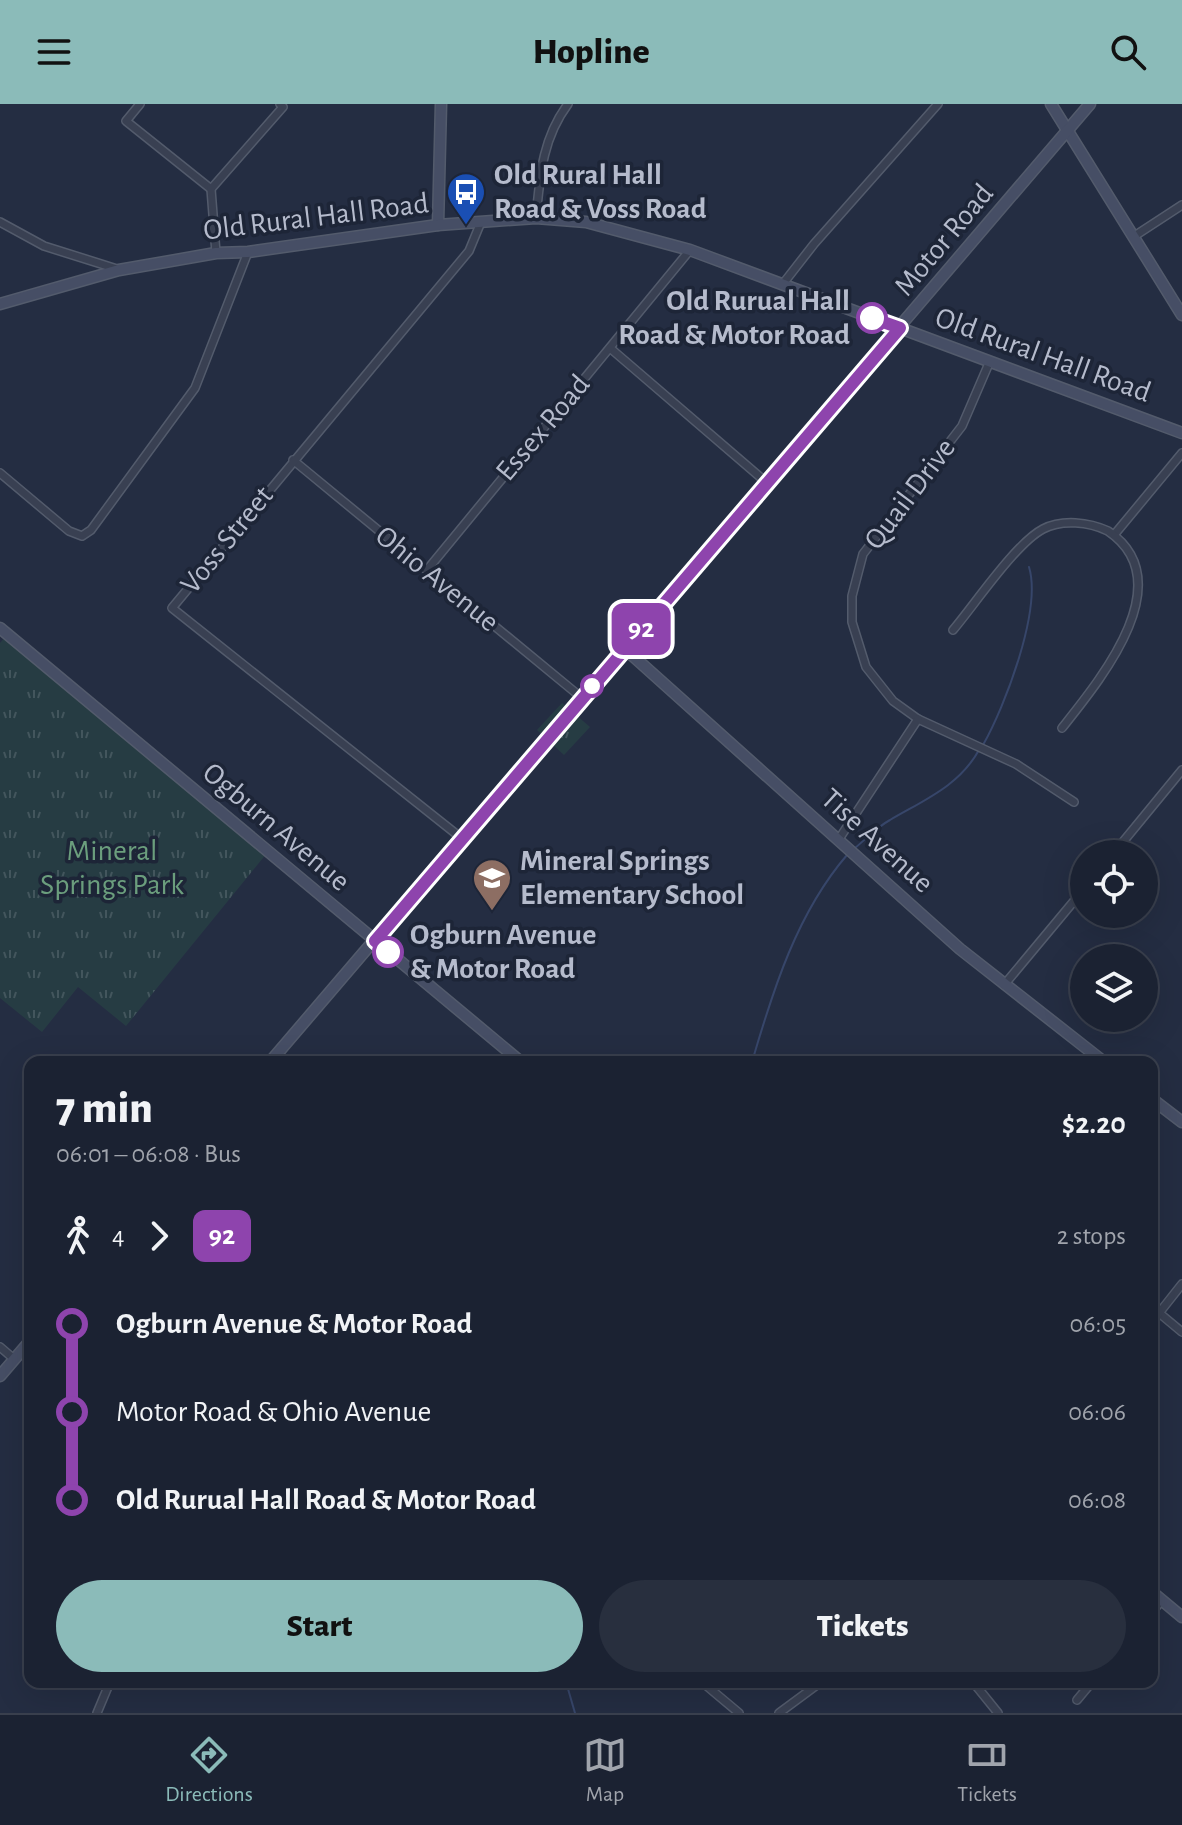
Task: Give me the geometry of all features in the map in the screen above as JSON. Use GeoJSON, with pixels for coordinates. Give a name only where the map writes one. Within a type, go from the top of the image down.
{"type":"FeatureCollection","features":[{"type":"Feature","properties":{"kind":"street"},"geometry":{"type":"LineString","coordinates":[[140,104],[126,121],[211,189]]}},
{"type":"Feature","properties":{"kind":"street"},"geometry":{"type":"LineString","coordinates":[[216,253],[211,189],[283,107],[280,104]]}},
{"type":"Feature","properties":{"kind":"street"},"geometry":{"type":"LineString","coordinates":[[438,225],[441,104]]}},
{"type":"Feature","properties":{"kind":"street"},"geometry":{"type":"LineString","coordinates":[[536,218],[541,163],[548,135],[568,104]]}},
{"type":"Feature","properties":{"kind":"street"},"geometry":{"type":"LineString","coordinates":[[782,285],[814,244],[938,104]]}},
{"type":"Feature","properties":{"kind":"street"},"geometry":{"type":"LineString","coordinates":[[1051,104],[1182,315]]}},
{"type":"Feature","properties":{"kind":"street","name":"Motor Road"},"geometry":{"type":"LineString","coordinates":[[275,1056],[1090,104]]}},
{"type":"Feature","properties":{"kind":"street"},"geometry":{"type":"LineString","coordinates":[[1133,237],[1182,205]]}},
{"type":"Feature","properties":{"kind":"street","name":"Old Rural Hall Road"},"geometry":{"type":"LineString","coordinates":[[0,304],[119,270],[216,253],[248,252],[438,225],[536,218],[605,225],[690,250],[1182,433]]}},
{"type":"Feature","properties":{"kind":"street"},"geometry":{"type":"LineString","coordinates":[[0,222],[44,246],[119,270]]}},
{"type":"Feature","properties":{"kind":"street","name":"Voss Street"},"geometry":{"type":"LineString","coordinates":[[460,837],[172,608],[469,251],[481,222]]}},
{"type":"Feature","properties":{"kind":"street","name":"Essex Road"},"geometry":{"type":"LineString","coordinates":[[427,570],[690,250]]}},
{"type":"Feature","properties":{"kind":"street"},"geometry":{"type":"LineString","coordinates":[[0,473],[69,531],[82,536],[91,530],[195,388],[248,252]]}},
{"type":"Feature","properties":{"kind":"street"},"geometry":{"type":"LineString","coordinates":[[610,348],[767,483]]}},
{"type":"Feature","properties":{"kind":"street","name":"Quail Drive"},"geometry":{"type":"LineString","coordinates":[[990,361],[962,426],[871,543],[856,575],[851,609],[860,652],[884,693],[918,719],[1016,764],[1074,802]]}},
{"type":"Feature","properties":{"kind":"street"},"geometry":{"type":"LineString","coordinates":[[1114,535],[1182,453]]}},
{"type":"Feature","properties":{"kind":"street","name":"Ohio Avenue"},"geometry":{"type":"LineString","coordinates":[[293,460],[582,698]]}},
{"type":"Feature","properties":{"kind":"street"},"geometry":{"type":"LineString","coordinates":[[953,630],[1014,556],[1042,530],[1069,522],[1097,527],[1114,535],[1137,557],[1147,586]]}},
{"type":"Feature","properties":{"kind":"street","name":"Ogburn Avenue"},"geometry":{"type":"LineString","coordinates":[[0,628],[513,1056]]}},
{"type":"Feature","properties":{"kind":"street"},"geometry":{"type":"LineString","coordinates":[[1062,728],[1139,629]]}},
{"type":"Feature","properties":{"kind":"street","name":"Tise Avenue"},"geometry":{"type":"LineString","coordinates":[[624,648],[1004,985],[1096,1056]]}},
{"type":"Feature","properties":{"kind":"street"},"geometry":{"type":"LineString","coordinates":[[839,839],[918,719]]}},
{"type":"Feature","properties":{"kind":"street"},"geometry":{"type":"LineString","coordinates":[[1124,840],[1182,770]]}},
{"type":"Feature","properties":{"kind":"street"},"geometry":{"type":"LineString","coordinates":[[1004,985],[1070,906]]}},
{"type":"Feature","properties":{"kind":"street"},"geometry":{"type":"LineString","coordinates":[[1158,1104],[1182,1122]]}},
{"type":"Feature","properties":{"kind":"street"},"geometry":{"type":"LineString","coordinates":[[1182,1284],[1159,1313],[1182,1332]]}},
{"type":"Feature","properties":{"kind":"street"},"geometry":{"type":"LineString","coordinates":[[0,1347],[14,1359]]}},
{"type":"Feature","properties":{"kind":"street"},"geometry":{"type":"LineString","coordinates":[[0,1376],[24,1348]]}},
{"type":"Feature","properties":{"kind":"street"},"geometry":{"type":"LineString","coordinates":[[1158,1597],[1182,1617]]}},
{"type":"Feature","properties":{"kind":"street"},"geometry":{"type":"LineString","coordinates":[[1158,1605],[1162,1600]]}},
{"type":"Feature","properties":{"kind":"street"},"geometry":{"type":"LineString","coordinates":[[97,1713],[107,1688]]}},
{"type":"Feature","properties":{"kind":"street"},"geometry":{"type":"LineString","coordinates":[[709,1688],[739,1713]]}},
{"type":"Feature","properties":{"kind":"street"},"geometry":{"type":"LineString","coordinates":[[779,1713],[813,1688]]}},
{"type":"Feature","properties":{"kind":"street"},"geometry":{"type":"LineString","coordinates":[[978,1688],[998,1713]]}},
{"type":"Feature","properties":{"kind":"street"},"geometry":{"type":"LineString","coordinates":[[1077,1700],[1087,1688]]}},
{"type":"Feature","properties":{"kind":"green space","name":"Mineral Springs Park"},"geometry":{"type":"Polygon","coordinates":[[[6,636],[267,853],[126,1026],[78,987],[42,1032],[0,998],[0,643],[6,636]]]}},
{"type":"Feature","properties":{"kind":"green space"},"geometry":{"type":"Polygon","coordinates":[[[562,703],[590,727],[564,755],[537,730],[562,703]]]}},
{"type":"Feature","properties":{"kind":"waterway"},"geometry":{"type":"LineString","coordinates":[[983,745],[1011,683],[1026,632],[1032,585],[1029,567]]}},
{"type":"Feature","properties":{"kind":"waterway"},"geometry":{"type":"LineString","coordinates":[[855,848],[885,823],[951,783],[979,750]]}},
{"type":"Feature","properties":{"kind":"waterway"},"geometry":{"type":"LineString","coordinates":[[754,1056],[778,980],[801,927],[829,878],[847,855]]}},
{"type":"Feature","properties":{"kind":"waterway"},"geometry":{"type":"LineString","coordinates":[[568,1688],[575,1713]]}},
{"type":"Feature","properties":{"kind":"bus line","name":"92"},"geometry":{"type":"LineString","coordinates":[[388,952],[375,941],[460,837],[900,328],[872,318]]}},
{"type":"Feature","properties":{"kind":"place","name":"Old Rural Hall Road & Voss Road"},"geometry":{"type":"Point","coordinates":[466,226]}},
{"type":"Feature","properties":{"kind":"place","name":"Old Rurual Hall Road & Motor Road"},"geometry":{"type":"Point","coordinates":[872,318]}},
{"type":"Feature","properties":{"kind":"place","name":"Mineral Springs Elementary School"},"geometry":{"type":"Point","coordinates":[492,912]}},
{"type":"Feature","properties":{"kind":"place","name":"Ogburn Avenue & Motor Road"},"geometry":{"type":"Point","coordinates":[388,952]}}]}
